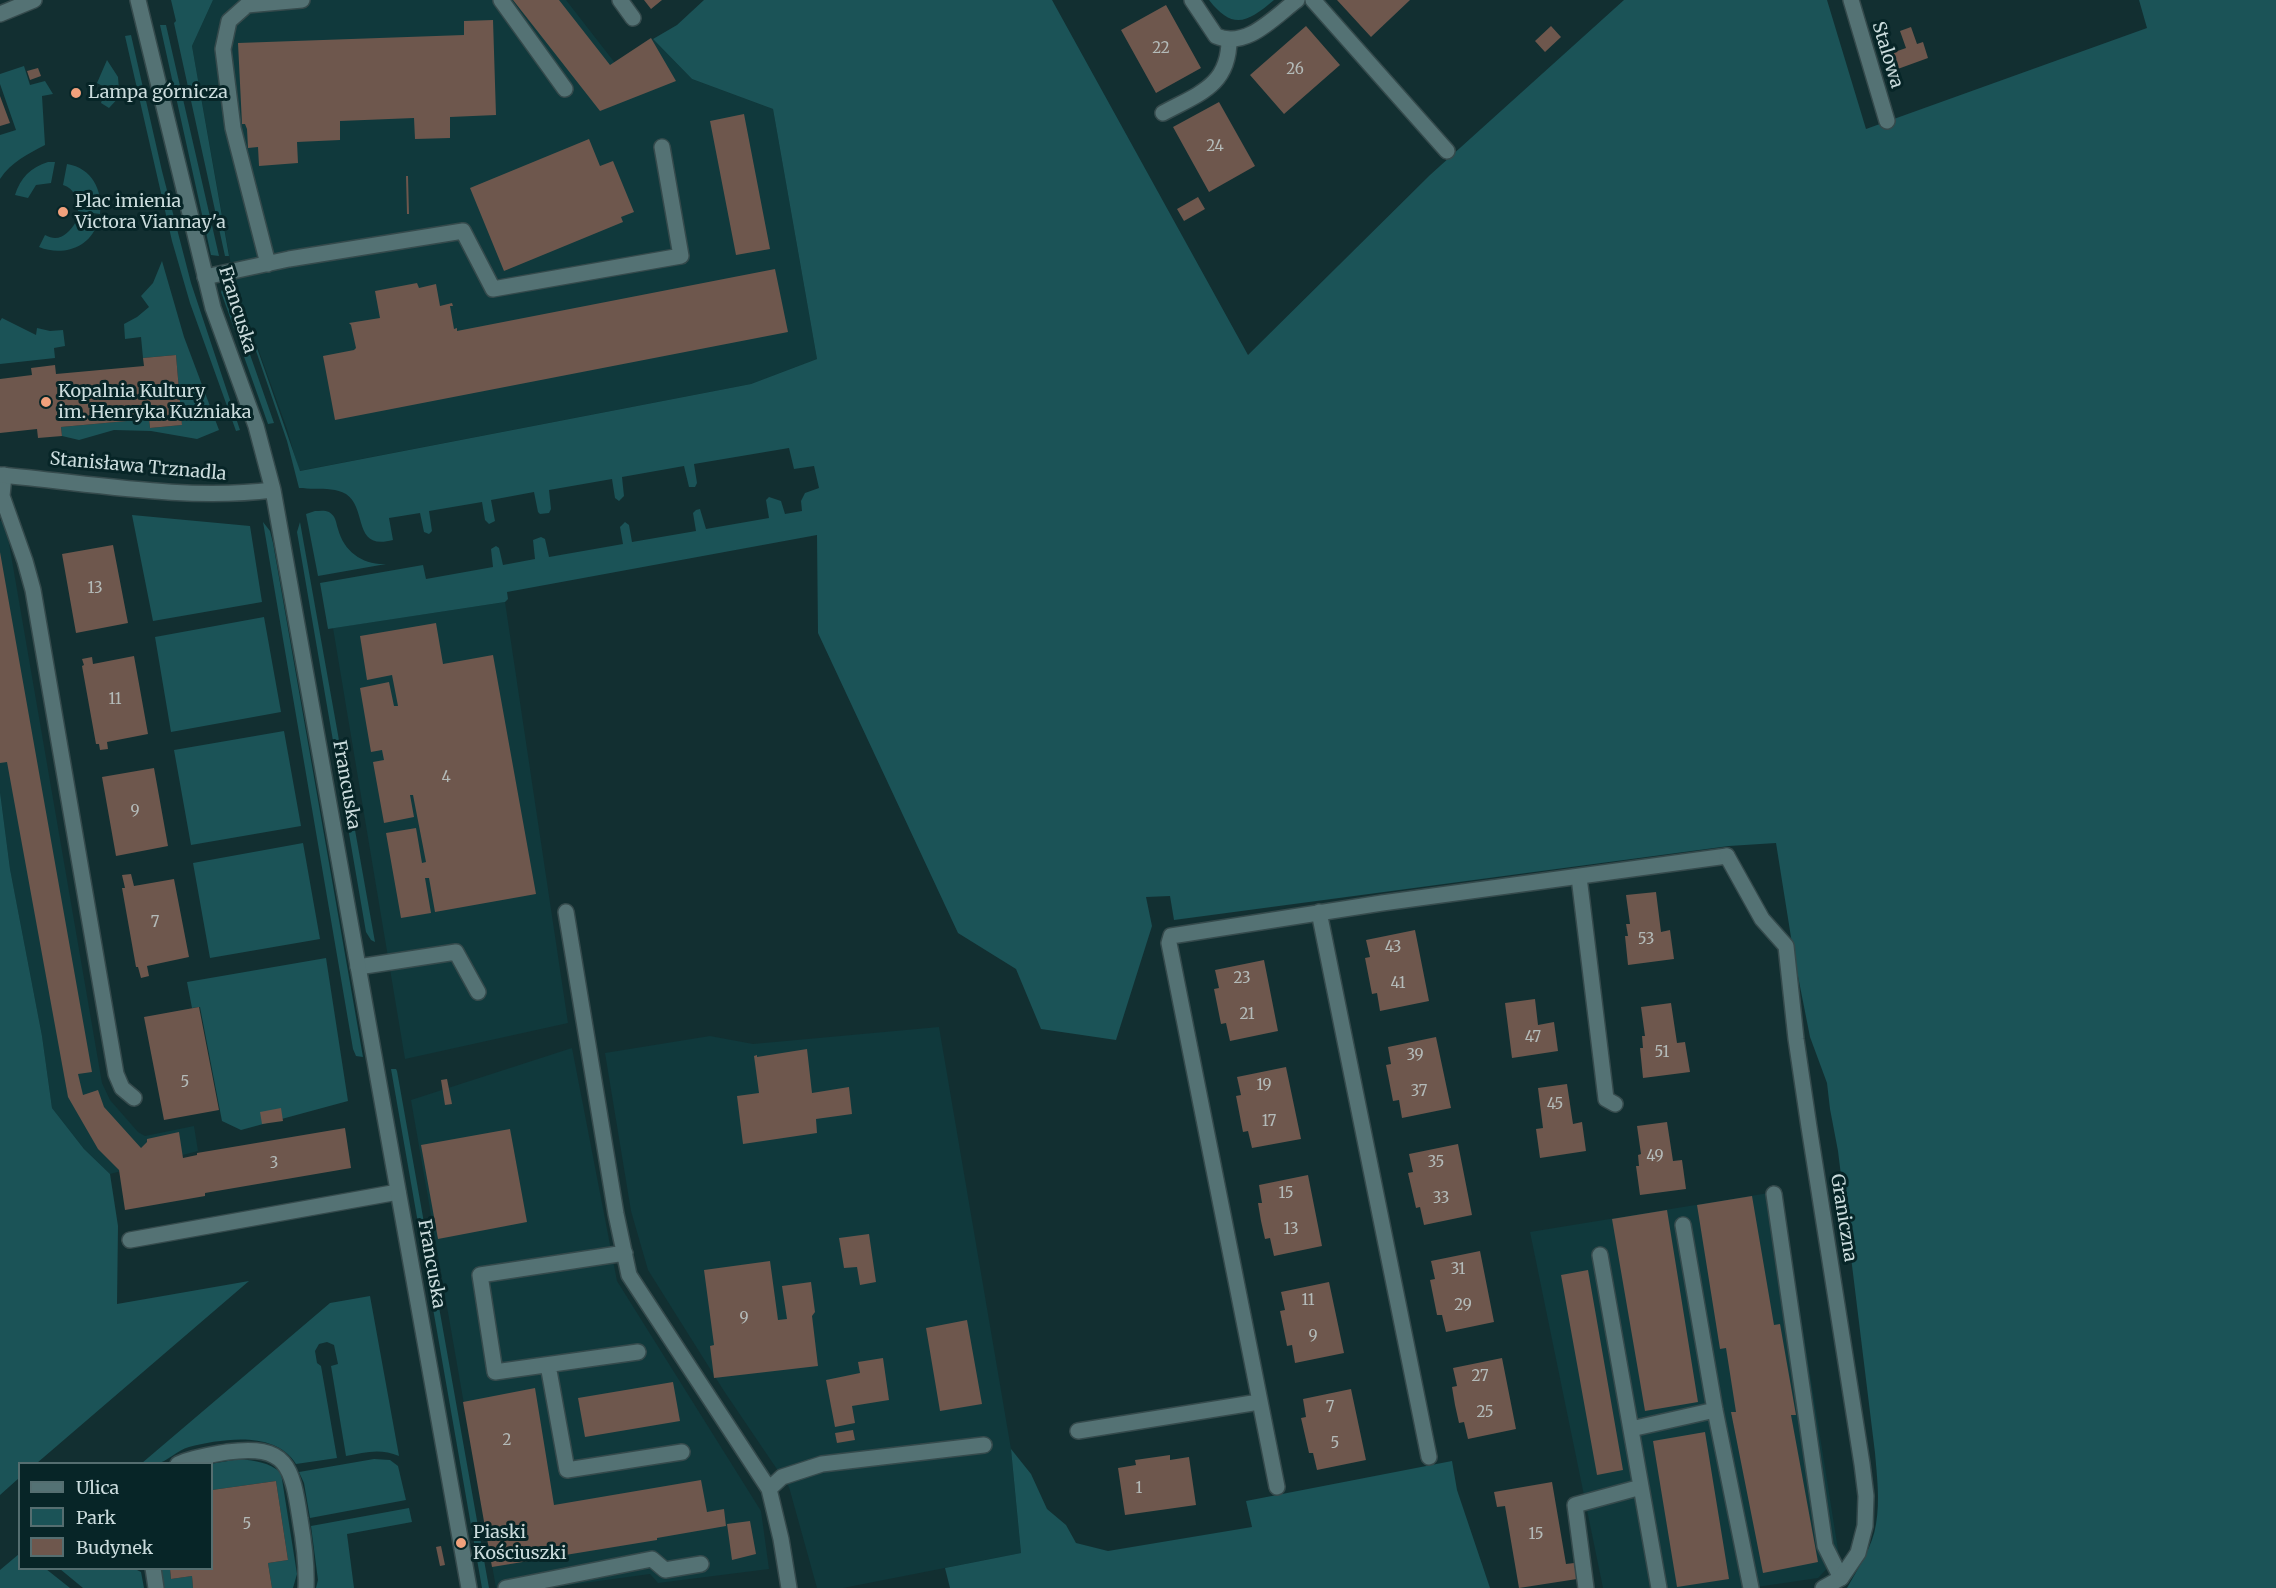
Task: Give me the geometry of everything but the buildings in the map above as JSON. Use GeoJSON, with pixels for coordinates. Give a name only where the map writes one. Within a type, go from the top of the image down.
{"type":"FeatureCollection","features":[{"type":"Feature","properties":{"kind":"street"},"geometry":{"type":"LineString","coordinates":[[0,14],[34,0]]}},
{"type":"Feature","properties":{"kind":"street","name":"Francuska"},"geometry":{"type":"LineString","coordinates":[[138,0],[213,308],[256,426],[273,490],[469,1588]]}},
{"type":"Feature","properties":{"kind":"street"},"geometry":{"type":"LineString","coordinates":[[268,264],[233,128],[222,49],[229,21],[247,5],[302,0]]}},
{"type":"Feature","properties":{"kind":"street"},"geometry":{"type":"LineString","coordinates":[[501,0],[565,89]]}},
{"type":"Feature","properties":{"kind":"street"},"geometry":{"type":"LineString","coordinates":[[620,0],[633,18]]}},
{"type":"Feature","properties":{"kind":"street"},"geometry":{"type":"LineString","coordinates":[[1192,0],[1216,36],[1229,40],[1245,38],[1297,0]]}},
{"type":"Feature","properties":{"kind":"street"},"geometry":{"type":"LineString","coordinates":[[1313,0],[1447,151]]}},
{"type":"Feature","properties":{"kind":"street","name":"Stalowa"},"geometry":{"type":"LineString","coordinates":[[1851,0],[1887,121]]}},
{"type":"Feature","properties":{"kind":"street"},"geometry":{"type":"LineString","coordinates":[[1163,113],[1209,87],[1218,78],[1227,66],[1229,40]]}},
{"type":"Feature","properties":{"kind":"street"},"geometry":{"type":"LineString","coordinates":[[206,277],[268,264],[463,231],[493,289],[681,256],[662,147]]}},
{"type":"Feature","properties":{"kind":"street"},"geometry":{"type":"LineString","coordinates":[[2,475],[2,496],[26,561],[33,590],[116,1074],[122,1088],[134,1098]]}},
{"type":"Feature","properties":{"kind":"street","name":"Stanisława Trznadla"},"geometry":{"type":"LineString","coordinates":[[2,475],[192,494],[236,494],[273,490]]}},
{"type":"Feature","properties":{"kind":"street","name":"Graniczna"},"geometry":{"type":"LineString","coordinates":[[1579,877],[1726,856],[1762,920],[1786,946],[1807,1115],[1866,1496],[1865,1526],[1858,1553],[1841,1578],[1823,1588]]}},
{"type":"Feature","properties":{"kind":"street"},"geometry":{"type":"LineString","coordinates":[[1277,1487],[1169,943],[1171,936],[1319,912],[1579,877],[1606,1099],[1616,1104]]}},
{"type":"Feature","properties":{"kind":"street"},"geometry":{"type":"LineString","coordinates":[[566,912],[616,1214],[629,1275],[769,1489],[781,1539],[789,1588]]}},
{"type":"Feature","properties":{"kind":"street"},"geometry":{"type":"LineString","coordinates":[[1319,912],[1429,1457]]}},
{"type":"Feature","properties":{"kind":"street"},"geometry":{"type":"LineString","coordinates":[[358,967],[456,952],[478,992]]}},
{"type":"Feature","properties":{"kind":"street"},"geometry":{"type":"LineString","coordinates":[[130,1240],[398,1192]]}},
{"type":"Feature","properties":{"kind":"street"},"geometry":{"type":"LineString","coordinates":[[1774,1194],[1826,1546],[1841,1578]]}},
{"type":"Feature","properties":{"kind":"street"},"geometry":{"type":"LineString","coordinates":[[1683,1225],[1715,1410],[1751,1588]]}},
{"type":"Feature","properties":{"kind":"street"},"geometry":{"type":"LineString","coordinates":[[625,1253],[480,1275],[495,1372],[638,1352]]}},
{"type":"Feature","properties":{"kind":"street"},"geometry":{"type":"LineString","coordinates":[[1600,1255],[1659,1588]]}},
{"type":"Feature","properties":{"kind":"street"},"geometry":{"type":"LineString","coordinates":[[548,1365],[567,1470],[682,1452]]}},
{"type":"Feature","properties":{"kind":"street"},"geometry":{"type":"LineString","coordinates":[[1078,1431],[1259,1402]]}},
{"type":"Feature","properties":{"kind":"street"},"geometry":{"type":"LineString","coordinates":[[1631,1429],[1715,1410]]}},
{"type":"Feature","properties":{"kind":"street"},"geometry":{"type":"LineString","coordinates":[[769,1489],[782,1478],[822,1464],[984,1444]]}},
{"type":"Feature","properties":{"kind":"street"},"geometry":{"type":"LineString","coordinates":[[182,1462],[192,1457],[236,1451],[262,1450],[278,1457],[288,1468],[295,1486],[307,1568],[306,1588]]}},
{"type":"Feature","properties":{"kind":"street"},"geometry":{"type":"LineString","coordinates":[[1586,1588],[1575,1505],[1641,1487]]}},
{"type":"Feature","properties":{"kind":"street"},"geometry":{"type":"LineString","coordinates":[[507,1588],[652,1559],[665,1570],[701,1564]]}},
{"type":"Feature","properties":{"kind":"street"},"geometry":{"type":"LineString","coordinates":[[153,1570],[156,1588]]}},
{"type":"Feature","properties":{"kind":"shaded area"},"geometry":{"type":"Polygon","coordinates":[[[213,0],[566,0],[615,63],[653,39],[692,79],[773,109],[817,359],[751,384],[299,471],[287,429],[234,282],[192,46],[213,0]]]}},
{"type":"Feature","properties":{"kind":"shaded area"},"geometry":{"type":"Polygon","coordinates":[[[5,520],[102,1083],[110,1100],[138,1132],[145,1136],[194,1126],[198,1151],[110,1174],[84,1149],[52,1108],[42,1036],[10,869],[0,792],[0,521],[5,520]]]}},
{"type":"Feature","properties":{"kind":"shaded area"},"geometry":{"type":"Polygon","coordinates":[[[505,602],[568,1023],[405,1059],[333,628],[505,602]]]}},
{"type":"Feature","properties":{"kind":"shaded area"},"geometry":{"type":"Polygon","coordinates":[[[939,1027],[1011,1449],[1021,1553],[843,1588],[817,1588],[789,1487],[724,1391],[648,1270],[631,1211],[605,1053],[710,1036],[753,1044],[939,1027]]]}},
{"type":"Feature","properties":{"kind":"shaded area"},"geometry":{"type":"Polygon","coordinates":[[[572,1048],[617,1281],[761,1511],[769,1569],[658,1583],[650,1574],[547,1588],[496,1588],[411,1100],[572,1048]]]}},
{"type":"Feature","properties":{"kind":"shaded area"},"geometry":{"type":"Polygon","coordinates":[[[1781,1191],[1839,1556],[1818,1578],[1750,1588],[1603,1588],[1530,1232],[1781,1191]]]}},
{"type":"Feature","properties":{"kind":"green space"},"geometry":{"type":"Polygon","coordinates":[[[171,0],[213,0],[192,46],[229,256],[225,256],[174,23],[176,21],[171,0]]]}},
{"type":"Feature","properties":{"kind":"green space"},"geometry":{"type":"Polygon","coordinates":[[[704,0],[1052,0],[1248,355],[1430,175],[1624,0],[1827,0],[1866,129],[2147,28],[2139,0],[2276,0],[2276,1588],[1847,1588],[1864,1557],[1874,1532],[1878,1497],[1875,1453],[1838,1151],[1827,1083],[1810,1037],[1776,843],[1729,846],[1174,920],[1170,896],[1146,897],[1152,926],[1116,1040],[1041,1029],[1016,969],[958,933],[818,633],[817,535],[507,592],[508,599],[505,602],[328,629],[320,583],[423,565],[426,579],[493,567],[491,549],[496,546],[499,548],[503,565],[535,559],[533,540],[541,537],[545,539],[549,557],[623,544],[620,527],[625,522],[629,525],[632,542],[696,531],[693,513],[700,509],[706,529],[769,518],[766,500],[769,497],[781,501],[785,514],[802,511],[801,501],[805,493],[819,488],[814,466],[794,469],[789,448],[694,464],[697,483],[695,487],[689,487],[684,466],[622,477],[624,496],[619,501],[615,498],[612,479],[549,490],[551,509],[549,513],[540,514],[538,512],[534,492],[491,500],[495,521],[489,524],[485,520],[482,502],[429,511],[432,531],[429,534],[424,532],[420,513],[389,518],[393,540],[380,542],[371,540],[362,527],[353,501],[346,494],[329,489],[299,488],[287,441],[234,287],[234,282],[300,471],[751,384],[817,359],[773,109],[692,79],[653,39],[677,25],[704,0]]]}},
{"type":"Feature","properties":{"kind":"green space"},"geometry":{"type":"Polygon","coordinates":[[[1209,0],[1274,0],[1256,14],[1241,20],[1226,16],[1209,0]]]}},
{"type":"Feature","properties":{"kind":"green space"},"geometry":{"type":"Polygon","coordinates":[[[160,25],[166,25],[219,256],[211,255],[160,25]]]}},
{"type":"Feature","properties":{"kind":"green space"},"geometry":{"type":"Polygon","coordinates":[[[131,35],[162,171],[191,283],[240,430],[236,431],[190,303],[172,241],[125,36],[131,35]]]}},
{"type":"Feature","properties":{"kind":"green space"},"geometry":{"type":"Polygon","coordinates":[[[107,60],[118,77],[119,90],[122,94],[109,108],[101,103],[106,88],[97,83],[107,60]]]}},
{"type":"Feature","properties":{"kind":"green space"},"geometry":{"type":"Polygon","coordinates":[[[24,66],[30,85],[45,81],[53,94],[42,96],[45,145],[15,163],[0,179],[0,135],[16,130],[0,84],[0,74],[24,66]]]}},
{"type":"Feature","properties":{"kind":"green space"},"geometry":{"type":"Polygon","coordinates":[[[48,162],[55,162],[51,183],[36,185],[28,198],[15,195],[27,174],[48,162]]]}},
{"type":"Feature","properties":{"kind":"green space"},"geometry":{"type":"Polygon","coordinates":[[[67,164],[83,170],[94,181],[100,197],[100,214],[78,211],[75,195],[63,185],[67,164]]]}},
{"type":"Feature","properties":{"kind":"green space"},"geometry":{"type":"Polygon","coordinates":[[[76,222],[97,225],[93,233],[80,245],[56,251],[39,247],[45,235],[59,238],[76,222]]]}},
{"type":"Feature","properties":{"kind":"green space"},"geometry":{"type":"Polygon","coordinates":[[[162,261],[184,337],[219,430],[197,439],[151,431],[114,430],[79,440],[62,436],[61,427],[149,419],[150,428],[182,425],[176,355],[143,358],[141,337],[125,339],[124,324],[149,307],[141,296],[153,283],[162,261]]]}},
{"type":"Feature","properties":{"kind":"green space"},"geometry":{"type":"Polygon","coordinates":[[[224,285],[274,423],[268,424],[221,292],[224,285]]]}},
{"type":"Feature","properties":{"kind":"green space"},"geometry":{"type":"Polygon","coordinates":[[[2,318],[36,335],[37,328],[50,331],[63,330],[65,346],[54,348],[55,358],[0,364],[0,321],[2,318]]]}},
{"type":"Feature","properties":{"kind":"green space"},"geometry":{"type":"Polygon","coordinates":[[[327,511],[333,516],[345,544],[356,556],[370,562],[386,564],[318,576],[306,514],[327,511]]]}},
{"type":"Feature","properties":{"kind":"green space"},"geometry":{"type":"Polygon","coordinates":[[[132,515],[250,526],[262,602],[153,621],[132,515]]]}},
{"type":"Feature","properties":{"kind":"green space"},"geometry":{"type":"Polygon","coordinates":[[[263,522],[270,531],[273,543],[363,1057],[356,1056],[353,1049],[263,522]]]}},
{"type":"Feature","properties":{"kind":"green space"},"geometry":{"type":"Polygon","coordinates":[[[300,522],[375,942],[366,932],[297,532],[300,522]]]}},
{"type":"Feature","properties":{"kind":"green space"},"geometry":{"type":"Polygon","coordinates":[[[264,617],[281,712],[171,732],[155,637],[264,617]]]}},
{"type":"Feature","properties":{"kind":"green space"},"geometry":{"type":"Polygon","coordinates":[[[284,731],[301,826],[191,845],[174,750],[284,731]]]}},
{"type":"Feature","properties":{"kind":"green space"},"geometry":{"type":"Polygon","coordinates":[[[0,792],[10,869],[42,1036],[52,1108],[84,1149],[110,1174],[118,1226],[117,1304],[249,1281],[38,1462],[18,1462],[18,1479],[0,1495],[0,792]]]}},
{"type":"Feature","properties":{"kind":"green space"},"geometry":{"type":"Polygon","coordinates":[[[303,843],[320,939],[210,958],[193,863],[303,843]]]}},
{"type":"Feature","properties":{"kind":"green space"},"geometry":{"type":"Polygon","coordinates":[[[326,958],[348,1101],[241,1130],[222,1121],[200,1007],[192,1008],[187,982],[326,958]]]}},
{"type":"Feature","properties":{"kind":"green space"},"geometry":{"type":"Polygon","coordinates":[[[391,1069],[397,1071],[489,1588],[482,1588],[391,1069]]]}},
{"type":"Feature","properties":{"kind":"green space"},"geometry":{"type":"Polygon","coordinates":[[[370,1296],[399,1456],[379,1451],[346,1456],[331,1366],[338,1364],[334,1345],[327,1342],[319,1344],[315,1351],[317,1363],[321,1366],[337,1458],[296,1464],[287,1453],[275,1446],[262,1442],[232,1440],[189,1447],[161,1462],[143,1462],[330,1303],[370,1296]]]}},
{"type":"Feature","properties":{"kind":"green space"},"geometry":{"type":"Polygon","coordinates":[[[1011,1449],[1031,1474],[1047,1509],[1066,1525],[1076,1543],[1108,1551],[1252,1527],[1246,1501],[1452,1461],[1457,1490],[1490,1588],[950,1588],[945,1568],[1021,1553],[1011,1449]]]}},
{"type":"Feature","properties":{"kind":"green space"},"geometry":{"type":"Polygon","coordinates":[[[240,1459],[257,1461],[281,1473],[297,1574],[293,1588],[272,1588],[268,1563],[288,1560],[276,1481],[213,1490],[213,1464],[240,1459]]]}},
{"type":"Feature","properties":{"kind":"green space"},"geometry":{"type":"Polygon","coordinates":[[[374,1459],[390,1460],[398,1466],[406,1500],[310,1518],[304,1483],[299,1472],[374,1459]]]}},
{"type":"Feature","properties":{"kind":"green space"},"geometry":{"type":"Polygon","coordinates":[[[409,1508],[412,1522],[347,1534],[354,1588],[316,1588],[318,1580],[311,1526],[409,1508]]]}},
{"type":"Feature","properties":{"kind":"green space"},"geometry":{"type":"Polygon","coordinates":[[[18,1555],[18,1570],[47,1570],[70,1588],[0,1588],[0,1570],[18,1555]]]}},
{"type":"Feature","properties":{"kind":"green space"},"geometry":{"type":"Polygon","coordinates":[[[61,1570],[137,1570],[141,1572],[144,1588],[83,1588],[61,1570]]]}},
{"type":"Feature","properties":{"kind":"green space"},"geometry":{"type":"Polygon","coordinates":[[[161,1570],[170,1570],[171,1579],[192,1576],[193,1588],[164,1588],[161,1570]]]}},
{"type":"Feature","properties":{"kind":"place","name":"Lampa górnicza"},"geometry":{"type":"Point","coordinates":[76,93]}},
{"type":"Feature","properties":{"kind":"place","name":"Plac imienia Victora Viannay'a"},"geometry":{"type":"Point","coordinates":[63,212]}},
{"type":"Feature","properties":{"kind":"place","name":"Kopalnia Kultury im. Henryka Kuźniaka"},"geometry":{"type":"Point","coordinates":[46,402]}},
{"type":"Feature","properties":{"kind":"place","name":"Piaski Kościuszki"},"geometry":{"type":"Point","coordinates":[461,1543]}}]}
